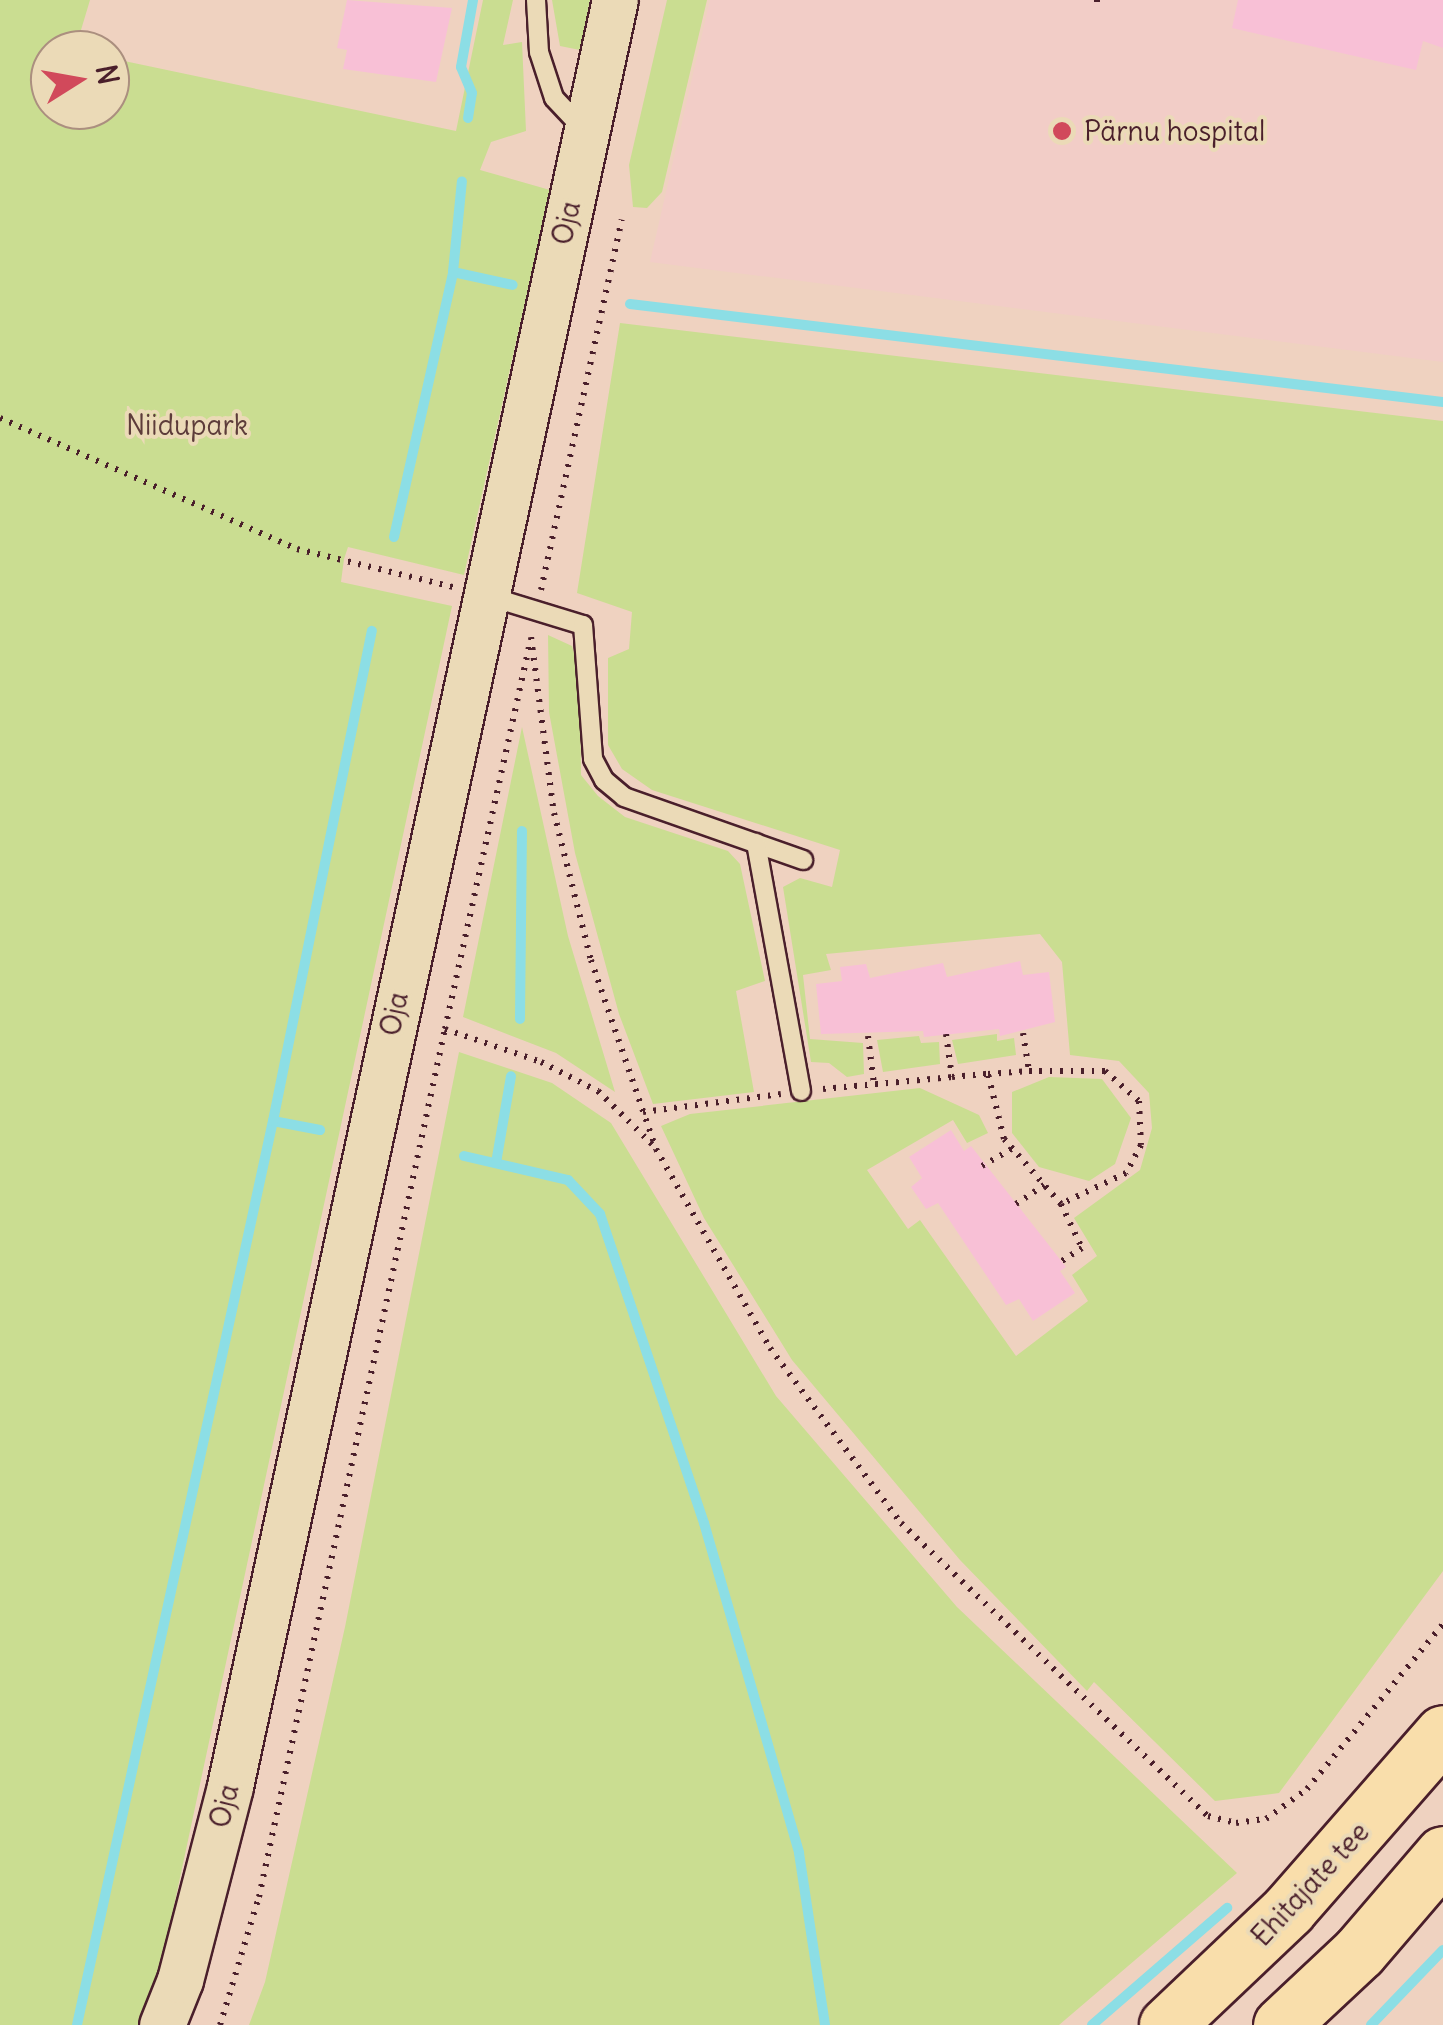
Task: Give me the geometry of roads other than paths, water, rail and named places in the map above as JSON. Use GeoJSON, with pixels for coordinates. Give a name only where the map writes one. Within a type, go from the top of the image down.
{"type":"FeatureCollection","features":[{"type":"Feature","properties":{"kind":"highway","name":"Ehitajate tee"},"geometry":{"type":"LineString","coordinates":[[1167,2025],[1288,1910],[1443,1733]]}},
{"type":"Feature","properties":{"kind":"highway"},"geometry":{"type":"LineString","coordinates":[[1281,2025],[1359,1952],[1443,1854]]}},
{"type":"Feature","properties":{"kind":"street","name":"Oja"},"geometry":{"type":"LineString","coordinates":[[162,2025],[180,1980],[230,1786],[483,594],[616,0]]}},
{"type":"Feature","properties":{"kind":"lane"},"geometry":{"type":"LineString","coordinates":[[536,0],[539,52],[554,98],[586,132]]}},
{"type":"Feature","properties":{"kind":"lane"},"geometry":{"type":"LineString","coordinates":[[483,594],[583,625],[591,671],[588,734],[604,780],[640,804],[803,860]]}},
{"type":"Feature","properties":{"kind":"lane"},"geometry":{"type":"LineString","coordinates":[[756,843],[801,1091]]}},
{"type":"Feature","properties":{"kind":"waterway"},"geometry":{"type":"LineString","coordinates":[[468,118],[472,93],[461,67],[473,0]]}},
{"type":"Feature","properties":{"kind":"waterway"},"geometry":{"type":"LineString","coordinates":[[394,537],[453,272],[462,181]]}},
{"type":"Feature","properties":{"kind":"waterway"},"geometry":{"type":"LineString","coordinates":[[453,272],[513,285]]}},
{"type":"Feature","properties":{"kind":"waterway"},"geometry":{"type":"LineString","coordinates":[[630,304],[1443,402]]}},
{"type":"Feature","properties":{"kind":"waterway"},"geometry":{"type":"LineString","coordinates":[[77,2025],[273,1121],[372,631]]}},
{"type":"Feature","properties":{"kind":"waterway"},"geometry":{"type":"LineString","coordinates":[[520,1019],[522,831]]}},
{"type":"Feature","properties":{"kind":"waterway"},"geometry":{"type":"LineString","coordinates":[[496,1163],[511,1076]]}},
{"type":"Feature","properties":{"kind":"waterway"},"geometry":{"type":"LineString","coordinates":[[273,1121],[320,1130]]}},
{"type":"Feature","properties":{"kind":"waterway"},"geometry":{"type":"LineString","coordinates":[[464,1156],[568,1180],[600,1214],[704,1523],[799,1853],[825,2025]]}},
{"type":"Feature","properties":{"kind":"waterway"},"geometry":{"type":"LineString","coordinates":[[1092,2025],[1227,1908]]}},
{"type":"Feature","properties":{"kind":"waterway"},"geometry":{"type":"LineString","coordinates":[[1371,2025],[1443,1950]]}},
{"type":"Feature","properties":{"kind":"place","name":"Pärnu hospital"},"geometry":{"type":"Point","coordinates":[1062,131]}},
{"type":"Feature","properties":{"kind":"park label","name":"Niidupark"},"geometry":{"type":"Point","coordinates":[187,425]}}]}
